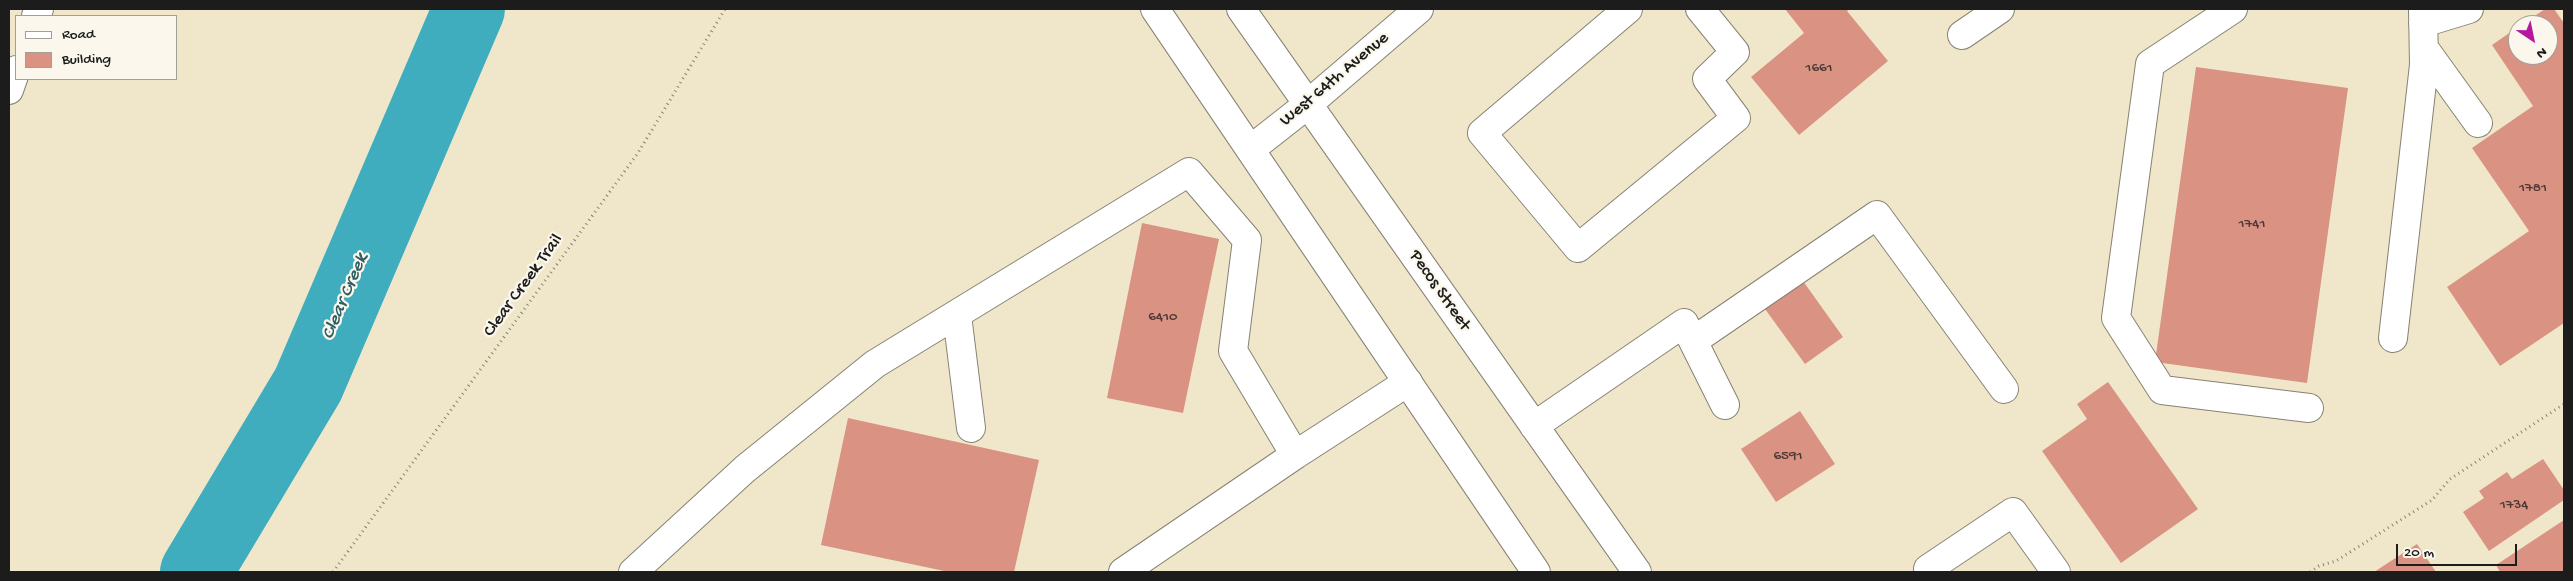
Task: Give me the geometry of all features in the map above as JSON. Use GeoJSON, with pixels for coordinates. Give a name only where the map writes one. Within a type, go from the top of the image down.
{"type":"FeatureCollection","features":[{"type":"Feature","properties":{"kind":"main road"},"geometry":{"type":"LineString","coordinates":[[1155,9],[1536,572]]}},
{"type":"Feature","properties":{"kind":"main road","name":"Pecos Street"},"geometry":{"type":"LineString","coordinates":[[1241,9],[1638,572]]}},
{"type":"Feature","properties":{"kind":"main road","name":"West 64th Avenue"},"geometry":{"type":"LineString","coordinates":[[1251,149],[1307,105],[1419,9]]}},
{"type":"Feature","properties":{"kind":"main road"},"geometry":{"type":"LineString","coordinates":[[1628,9],[1482,133],[1578,248],[1736,118],[1707,79],[1735,52],[1700,9]]}},
{"type":"Feature","properties":{"kind":"main road"},"geometry":{"type":"LineString","coordinates":[[1962,35],[2000,9]]}},
{"type":"Feature","properties":{"kind":"main road"},"geometry":{"type":"LineString","coordinates":[[2232,9],[2150,64],[2116,318],[2162,390],[2309,408]]}},
{"type":"Feature","properties":{"kind":"main road"},"geometry":{"type":"LineString","coordinates":[[2423,27],[2470,9]]}},
{"type":"Feature","properties":{"kind":"main road"},"geometry":{"type":"LineString","coordinates":[[2423,27],[2478,123]]}},
{"type":"Feature","properties":{"kind":"main road"},"geometry":{"type":"LineString","coordinates":[[2393,338],[2424,65],[2423,27]]}},
{"type":"Feature","properties":{"kind":"main road"},"geometry":{"type":"LineString","coordinates":[[9,90],[15,73]]}},
{"type":"Feature","properties":{"kind":"main road"},"geometry":{"type":"LineString","coordinates":[[633,572],[745,469],[875,364],[1189,172],[1247,240],[1233,351],[1295,455]]}},
{"type":"Feature","properties":{"kind":"main road"},"geometry":{"type":"LineString","coordinates":[[1693,341],[1877,215],[2004,389]]}},
{"type":"Feature","properties":{"kind":"main road"},"geometry":{"type":"LineString","coordinates":[[957,315],[971,428]]}},
{"type":"Feature","properties":{"kind":"main road"},"geometry":{"type":"LineString","coordinates":[[1534,426],[1684,323],[1725,405]]}},
{"type":"Feature","properties":{"kind":"main road"},"geometry":{"type":"LineString","coordinates":[[1123,572],[1295,455],[1408,382]]}},
{"type":"Feature","properties":{"kind":"main road"},"geometry":{"type":"LineString","coordinates":[[1930,572],[1928,569],[2013,512],[2056,572]]}},
{"type":"Feature","properties":{"kind":"path","name":"Clear Creek Trail"},"geometry":{"type":"LineString","coordinates":[[333,572],[638,153],[725,9]]}},
{"type":"Feature","properties":{"kind":"path"},"geometry":{"type":"LineString","coordinates":[[2310,572],[2319,566],[2336,561],[2432,500],[2450,479],[2564,404]]}},
{"type":"Feature","properties":{"kind":"building"},"geometry":{"type":"Polygon","coordinates":[[[1785,9],[1850,9],[1847,11],[1888,61],[1799,135],[1751,77],[1804,33],[1785,9]]]}},
{"type":"Feature","properties":{"kind":"building"},"geometry":{"type":"Polygon","coordinates":[[[2545,9],[2554,9],[2564,23],[2564,323],[2500,366],[2447,287],[2529,231],[2472,148],[2533,106],[2492,45],[2508,34],[2508,65],[2558,65],[2558,15],[2536,15],[2545,9]]]}},
{"type":"Feature","properties":{"kind":"building"},"geometry":{"type":"Polygon","coordinates":[[[2196,67],[2348,88],[2307,383],[2155,362],[2196,67]]]}},
{"type":"Feature","properties":{"kind":"building"},"geometry":{"type":"Polygon","coordinates":[[[1142,223],[1219,239],[1183,413],[1107,398],[1142,223]]]}},
{"type":"Feature","properties":{"kind":"building"},"geometry":{"type":"Polygon","coordinates":[[[1803,281],[1843,337],[1805,364],[1765,309],[1803,281]]]}},
{"type":"Feature","properties":{"kind":"building"},"geometry":{"type":"Polygon","coordinates":[[[2108,382],[2198,509],[2121,563],[2042,451],[2087,419],[2077,404],[2108,382]]]}},
{"type":"Feature","properties":{"kind":"building"},"geometry":{"type":"Polygon","coordinates":[[[1800,411],[1835,464],[1776,502],[1741,449],[1800,411]]]}},
{"type":"Feature","properties":{"kind":"building"},"geometry":{"type":"Polygon","coordinates":[[[848,418],[1039,460],[1014,572],[949,572],[821,545],[848,418]]]}},
{"type":"Feature","properties":{"kind":"building"},"geometry":{"type":"Polygon","coordinates":[[[2543,459],[2564,490],[2564,500],[2489,551],[2463,512],[2484,498],[2479,491],[2507,472],[2512,479],[2543,459]]]}},
{"type":"Feature","properties":{"kind":"building"},"geometry":{"type":"Polygon","coordinates":[[[2564,520],[2564,571],[2500,572],[2496,565],[2564,520]]]}},
{"type":"Feature","properties":{"kind":"building"},"geometry":{"type":"Polygon","coordinates":[[[2417,544],[2436,572],[2374,572],[2417,544]]]}},
{"type":"Feature","properties":{"kind":"waterway","name":"Clear Creek"},"geometry":{"type":"LineString","coordinates":[[196,572],[308,385],[469,9]]}}]}
